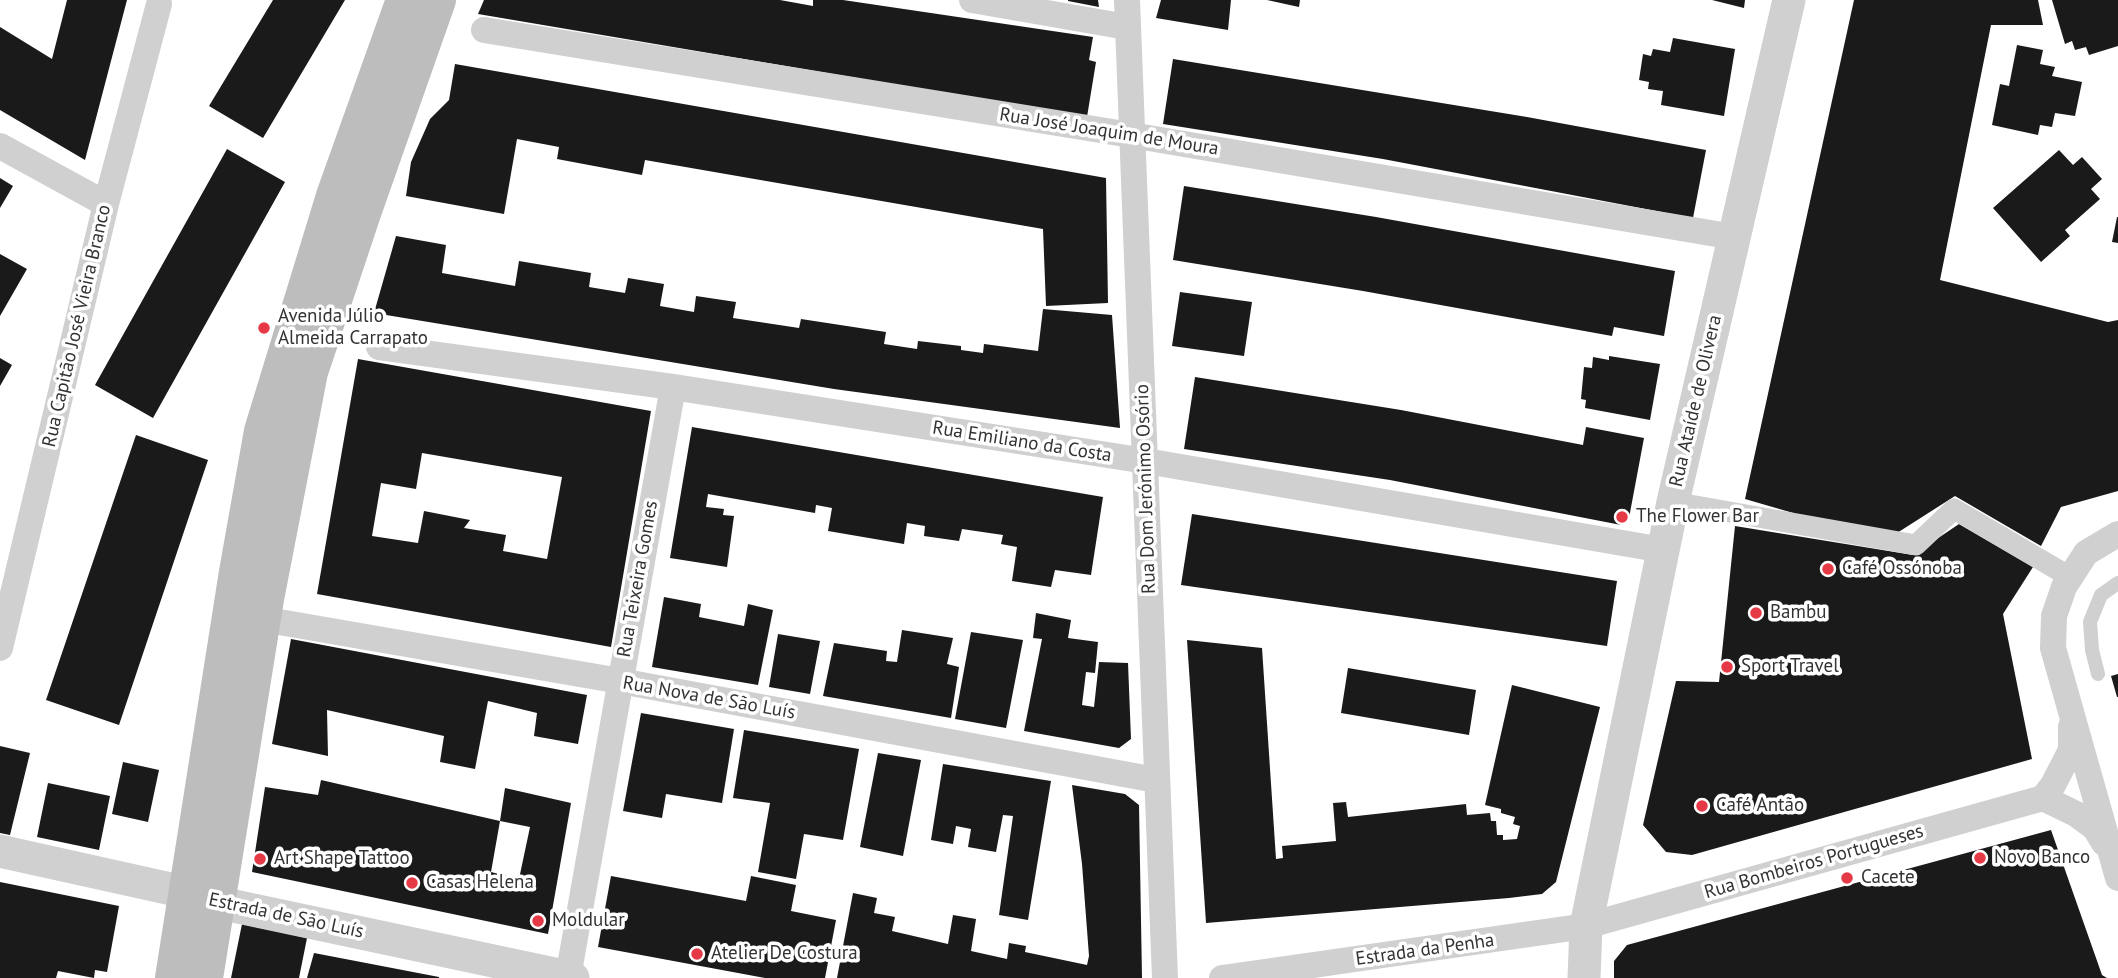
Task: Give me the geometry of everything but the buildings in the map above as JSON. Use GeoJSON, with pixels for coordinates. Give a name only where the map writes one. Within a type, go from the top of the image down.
{"type":"FeatureCollection","features":[{"type":"Feature","properties":{"kind":"main road"},"geometry":{"type":"LineString","coordinates":[[204,978],[202,898],[238,572],[263,431],[335,196],[405,0]]}},
{"type":"Feature","properties":{"kind":"main road"},"geometry":{"type":"LineString","coordinates":[[174,978],[202,898],[262,619],[309,372],[357,226],[437,0]]}},
{"type":"Feature","properties":{"kind":"street"},"geometry":{"type":"LineString","coordinates":[[972,0],[1127,27]]}},
{"type":"Feature","properties":{"kind":"street","name":"Rua Dom Jerónimo Osório"},"geometry":{"type":"LineString","coordinates":[[1126,0],[1165,978]]}},
{"type":"Feature","properties":{"kind":"street","name":"Rua Ataíde de Olivera"},"geometry":{"type":"LineString","coordinates":[[1584,978],[1586,926],[1673,502],[1789,0]]}},
{"type":"Feature","properties":{"kind":"street","name":"Rua Capitão José Vieira Branco"},"geometry":{"type":"LineString","coordinates":[[0,648],[106,204],[161,1]]}},
{"type":"Feature","properties":{"kind":"street","name":"Rua José Joaquim de Moura"},"geometry":{"type":"LineString","coordinates":[[484,30],[1131,135],[1734,237]]}},
{"type":"Feature","properties":{"kind":"street"},"geometry":{"type":"LineString","coordinates":[[0,146],[106,204]]}},
{"type":"Feature","properties":{"kind":"street","name":"Rua Emiliano da Costa"},"geometry":{"type":"LineString","coordinates":[[379,347],[673,387],[1146,461],[1663,550]]}},
{"type":"Feature","properties":{"kind":"street","name":"Rua Teixeira Gomes"},"geometry":{"type":"LineString","coordinates":[[571,978],[620,681],[673,387]]}},
{"type":"Feature","properties":{"kind":"street"},"geometry":{"type":"LineString","coordinates":[[1673,502],[1916,545],[1954,509],[2070,577]]}},
{"type":"Feature","properties":{"kind":"street"},"geometry":{"type":"LineString","coordinates":[[2115,865],[2053,648],[2054,616],[2064,587],[2086,553],[2118,534]]}},
{"type":"Feature","properties":{"kind":"street","name":"Rua Nova de São Luís"},"geometry":{"type":"LineString","coordinates":[[262,619],[620,681],[1156,780]]}},
{"type":"Feature","properties":{"kind":"street"},"geometry":{"type":"LineString","coordinates":[[2071,715],[2071,750],[2058,776],[2043,797],[2076,814],[2095,828],[2115,865]]}},
{"type":"Feature","properties":{"kind":"street","name":"Rua Bombeiros Portugueses"},"geometry":{"type":"LineString","coordinates":[[1586,926],[2043,797]]}},
{"type":"Feature","properties":{"kind":"street","name":"Estrada de São Luís"},"geometry":{"type":"LineString","coordinates":[[0,851],[571,978]]}},
{"type":"Feature","properties":{"kind":"street","name":"Estrada da Penha"},"geometry":{"type":"LineString","coordinates":[[1222,978],[1586,926]]}},
{"type":"Feature","properties":{"kind":"lane"},"geometry":{"type":"LineString","coordinates":[[2098,674],[2092,650],[2090,622],[2101,595],[2118,583]]}},
{"type":"Feature","properties":{"kind":"place","name":"Avenida Júlio Almeida Carrapato"},"geometry":{"type":"Point","coordinates":[264,328]}},
{"type":"Feature","properties":{"kind":"place","name":"The Flower Bar"},"geometry":{"type":"Point","coordinates":[1622,517]}},
{"type":"Feature","properties":{"kind":"place","name":"Café Ossónoba"},"geometry":{"type":"Point","coordinates":[1828,569]}},
{"type":"Feature","properties":{"kind":"place","name":"Bambu"},"geometry":{"type":"Point","coordinates":[1756,613]}},
{"type":"Feature","properties":{"kind":"place","name":"Sport Travel"},"geometry":{"type":"Point","coordinates":[1727,667]}},
{"type":"Feature","properties":{"kind":"place","name":"Café Antão"},"geometry":{"type":"Point","coordinates":[1702,806]}},
{"type":"Feature","properties":{"kind":"place","name":"Novo Banco"},"geometry":{"type":"Point","coordinates":[1980,858]}},
{"type":"Feature","properties":{"kind":"place","name":"Art Shape Tattoo"},"geometry":{"type":"Point","coordinates":[260,859]}},
{"type":"Feature","properties":{"kind":"place","name":"Cacete"},"geometry":{"type":"Point","coordinates":[1847,878]}},
{"type":"Feature","properties":{"kind":"place","name":"Casas Helena"},"geometry":{"type":"Point","coordinates":[412,883]}},
{"type":"Feature","properties":{"kind":"place","name":"Moldular"},"geometry":{"type":"Point","coordinates":[538,921]}},
{"type":"Feature","properties":{"kind":"place","name":"Atelier De Costura"},"geometry":{"type":"Point","coordinates":[697,954]}}]}
